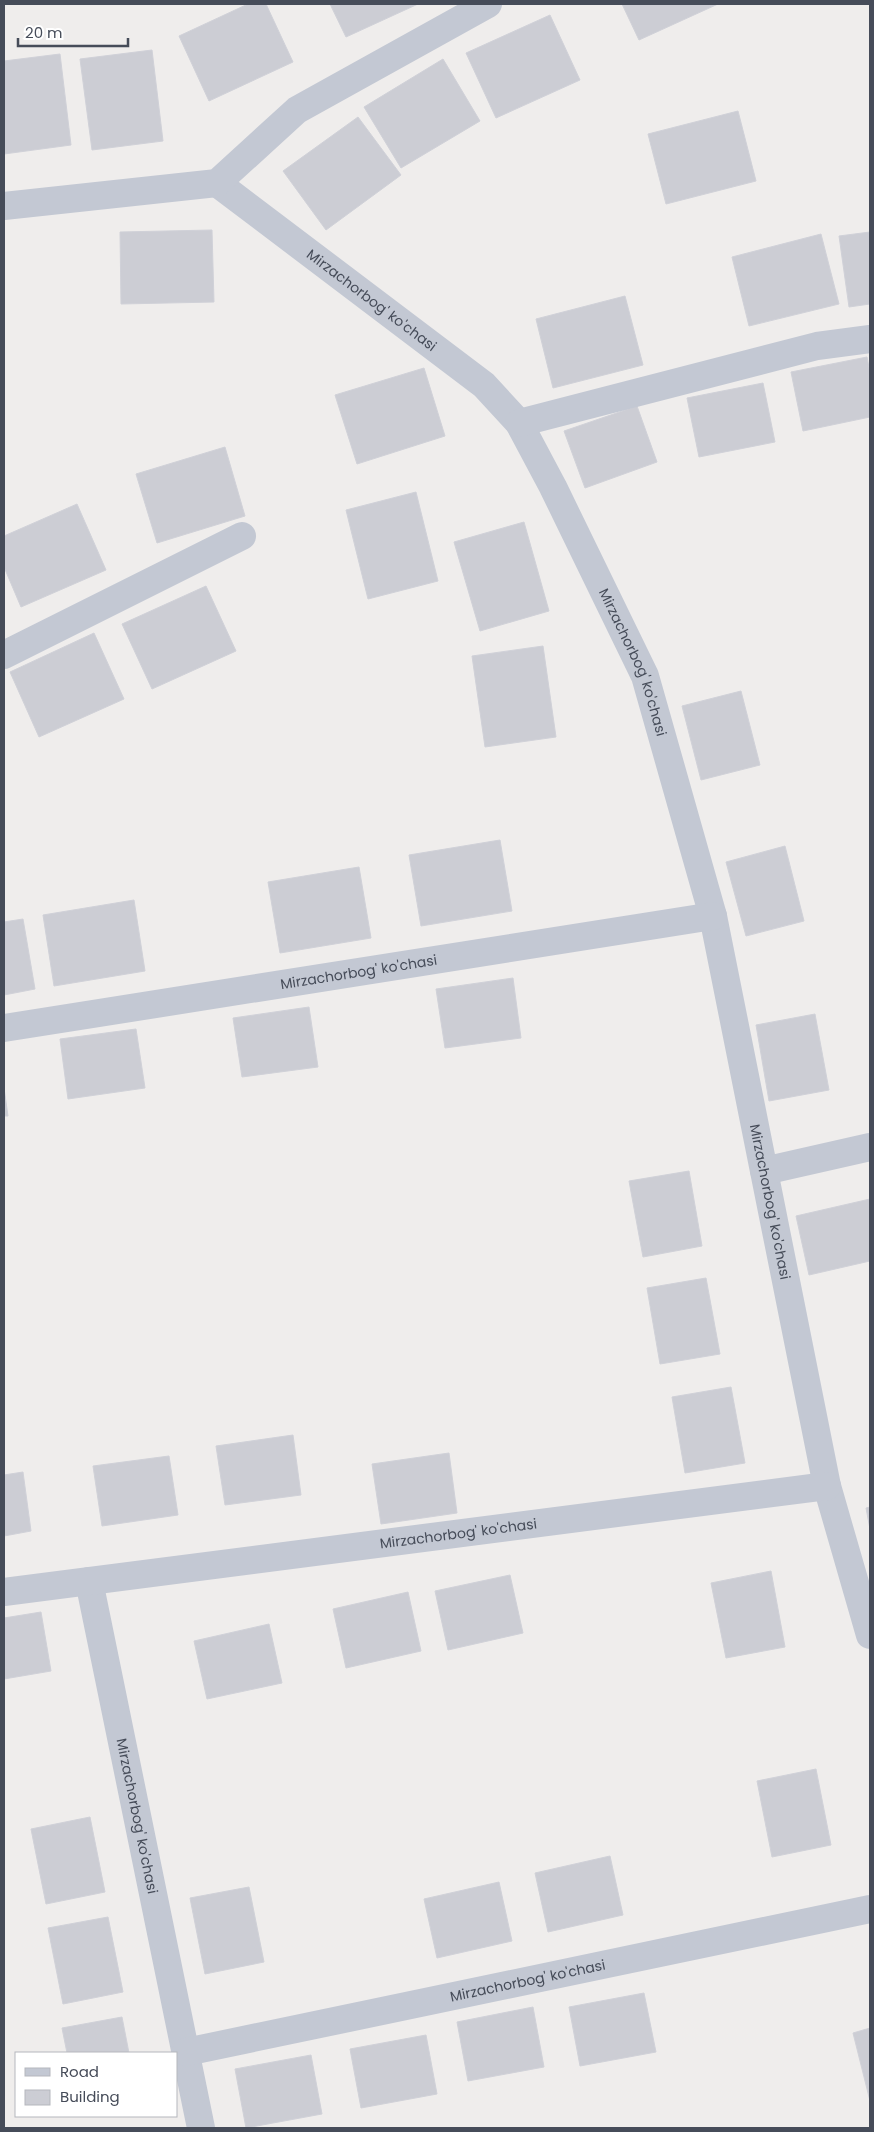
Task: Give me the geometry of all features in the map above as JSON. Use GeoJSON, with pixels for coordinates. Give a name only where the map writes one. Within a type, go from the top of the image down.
{"type":"FeatureCollection","features":[{"type":"Feature","properties":{"kind":"street"},"geometry":{"type":"LineString","coordinates":[[4,206],[217,183],[297,110],[488,4]]}},
{"type":"Feature","properties":{"kind":"street","name":"Mirzachorbog' ko'chasi"},"geometry":{"type":"LineString","coordinates":[[217,183],[484,385],[519,423],[554,487],[645,676],[713,916],[827,1486],[870,1636]]}},
{"type":"Feature","properties":{"kind":"street"},"geometry":{"type":"LineString","coordinates":[[519,423],[817,346],[870,338]]}},
{"type":"Feature","properties":{"kind":"street"},"geometry":{"type":"LineString","coordinates":[[4,654],[242,536]]}},
{"type":"Feature","properties":{"kind":"street","name":"Mirzachorbog' ko'chasi"},"geometry":{"type":"LineString","coordinates":[[4,1028],[713,916]]}},
{"type":"Feature","properties":{"kind":"street"},"geometry":{"type":"LineString","coordinates":[[764,1171],[870,1147]]}},
{"type":"Feature","properties":{"kind":"street","name":"Mirzachorbog' ko'chasi"},"geometry":{"type":"LineString","coordinates":[[4,1592],[827,1486]]}},
{"type":"Feature","properties":{"kind":"street","name":"Mirzachorbog' ko'chasi"},"geometry":{"type":"LineString","coordinates":[[89,1581],[201,2128]]}},
{"type":"Feature","properties":{"kind":"street","name":"Mirzachorbog' ko'chasi"},"geometry":{"type":"LineString","coordinates":[[186,2052],[870,1909]]}},
{"type":"Feature","properties":{"kind":"building"},"geometry":{"type":"Polygon","coordinates":[[[248,4],[266,4],[293,62],[209,101],[179,36],[248,4]]]}},
{"type":"Feature","properties":{"kind":"building"},"geometry":{"type":"Polygon","coordinates":[[[330,4],[418,4],[346,37],[330,4]]]}},
{"type":"Feature","properties":{"kind":"building"},"geometry":{"type":"Polygon","coordinates":[[[622,4],[718,4],[639,40],[622,4]]]}},
{"type":"Feature","properties":{"kind":"building"},"geometry":{"type":"Polygon","coordinates":[[[550,15],[580,80],[496,118],[466,53],[550,15]]]}},
{"type":"Feature","properties":{"kind":"building"},"geometry":{"type":"Polygon","coordinates":[[[152,50],[163,141],[92,150],[80,59],[152,50]]]}},
{"type":"Feature","properties":{"kind":"building"},"geometry":{"type":"Polygon","coordinates":[[[60,54],[71,145],[4,154],[4,61],[60,54]]]}},
{"type":"Feature","properties":{"kind":"building"},"geometry":{"type":"Polygon","coordinates":[[[443,59],[480,121],[401,168],[364,107],[443,59]]]}},
{"type":"Feature","properties":{"kind":"building"},"geometry":{"type":"Polygon","coordinates":[[[738,111],[756,181],[666,204],[648,134],[738,111]]]}},
{"type":"Feature","properties":{"kind":"building"},"geometry":{"type":"Polygon","coordinates":[[[358,117],[401,175],[326,230],[283,171],[358,117]]]}},
{"type":"Feature","properties":{"kind":"building"},"geometry":{"type":"Polygon","coordinates":[[[212,230],[214,302],[121,304],[120,232],[212,230]]]}},
{"type":"Feature","properties":{"kind":"building"},"geometry":{"type":"Polygon","coordinates":[[[870,232],[870,304],[849,307],[839,236],[870,232]]]}},
{"type":"Feature","properties":{"kind":"building"},"geometry":{"type":"Polygon","coordinates":[[[821,234],[839,304],[749,326],[732,257],[821,234]]]}},
{"type":"Feature","properties":{"kind":"building"},"geometry":{"type":"Polygon","coordinates":[[[625,296],[643,365],[553,388],[536,319],[625,296]]]}},
{"type":"Feature","properties":{"kind":"building"},"geometry":{"type":"Polygon","coordinates":[[[867,357],[870,373],[870,417],[803,431],[791,372],[867,357]]]}},
{"type":"Feature","properties":{"kind":"building"},"geometry":{"type":"Polygon","coordinates":[[[424,368],[445,436],[357,464],[335,395],[424,368]]]}},
{"type":"Feature","properties":{"kind":"building"},"geometry":{"type":"Polygon","coordinates":[[[763,383],[775,442],[699,457],[687,398],[763,383]]]}},
{"type":"Feature","properties":{"kind":"building"},"geometry":{"type":"Polygon","coordinates":[[[637,406],[657,462],[585,488],[564,431],[637,406]]]}},
{"type":"Feature","properties":{"kind":"building"},"geometry":{"type":"Polygon","coordinates":[[[225,447],[245,516],[157,543],[136,474],[225,447]]]}},
{"type":"Feature","properties":{"kind":"building"},"geometry":{"type":"Polygon","coordinates":[[[416,492],[438,581],[368,599],[346,510],[416,492]]]}},
{"type":"Feature","properties":{"kind":"building"},"geometry":{"type":"Polygon","coordinates":[[[77,504],[106,570],[21,607],[4,567],[4,536],[77,504]]]}},
{"type":"Feature","properties":{"kind":"building"},"geometry":{"type":"Polygon","coordinates":[[[524,522],[549,611],[480,631],[454,542],[524,522]]]}},
{"type":"Feature","properties":{"kind":"building"},"geometry":{"type":"Polygon","coordinates":[[[206,586],[236,651],[152,689],[122,624],[206,586]]]}},
{"type":"Feature","properties":{"kind":"building"},"geometry":{"type":"Polygon","coordinates":[[[94,633],[124,699],[39,737],[10,672],[94,633]]]}},
{"type":"Feature","properties":{"kind":"building"},"geometry":{"type":"Polygon","coordinates":[[[543,646],[556,737],[485,747],[472,656],[543,646]]]}},
{"type":"Feature","properties":{"kind":"building"},"geometry":{"type":"Polygon","coordinates":[[[741,691],[760,765],[701,780],[682,706],[741,691]]]}},
{"type":"Feature","properties":{"kind":"building"},"geometry":{"type":"Polygon","coordinates":[[[500,840],[512,911],[421,926],[409,855],[500,840]]]}},
{"type":"Feature","properties":{"kind":"building"},"geometry":{"type":"Polygon","coordinates":[[[785,846],[804,921],[746,936],[726,862],[785,846]]]}},
{"type":"Feature","properties":{"kind":"building"},"geometry":{"type":"Polygon","coordinates":[[[359,867],[371,938],[280,953],[268,882],[359,867]]]}},
{"type":"Feature","properties":{"kind":"building"},"geometry":{"type":"Polygon","coordinates":[[[134,900],[145,971],[54,986],[43,915],[134,900]]]}},
{"type":"Feature","properties":{"kind":"building"},"geometry":{"type":"Polygon","coordinates":[[[23,919],[35,989],[4,995],[4,922],[23,919]]]}},
{"type":"Feature","properties":{"kind":"building"},"geometry":{"type":"Polygon","coordinates":[[[513,978],[521,1038],[445,1048],[436,989],[513,978]]]}},
{"type":"Feature","properties":{"kind":"building"},"geometry":{"type":"Polygon","coordinates":[[[309,1007],[318,1067],[242,1077],[233,1018],[309,1007]]]}},
{"type":"Feature","properties":{"kind":"building"},"geometry":{"type":"Polygon","coordinates":[[[815,1014],[829,1090],[769,1101],[756,1025],[815,1014]]]}},
{"type":"Feature","properties":{"kind":"building"},"geometry":{"type":"Polygon","coordinates":[[[136,1029],[145,1088],[68,1099],[60,1039],[136,1029]]]}},
{"type":"Feature","properties":{"kind":"building"},"geometry":{"type":"Polygon","coordinates":[[[4,1088],[8,1116],[4,1116],[4,1088]]]}},
{"type":"Feature","properties":{"kind":"building"},"geometry":{"type":"Polygon","coordinates":[[[689,1171],[702,1246],[643,1257],[629,1181],[689,1171]]]}},
{"type":"Feature","properties":{"kind":"building"},"geometry":{"type":"Polygon","coordinates":[[[870,1199],[870,1261],[809,1275],[796,1216],[870,1199]]]}},
{"type":"Feature","properties":{"kind":"building"},"geometry":{"type":"Polygon","coordinates":[[[706,1278],[720,1354],[660,1364],[647,1288],[706,1278]]]}},
{"type":"Feature","properties":{"kind":"building"},"geometry":{"type":"Polygon","coordinates":[[[731,1387],[745,1463],[685,1473],[672,1397],[731,1387]]]}},
{"type":"Feature","properties":{"kind":"building"},"geometry":{"type":"Polygon","coordinates":[[[293,1435],[301,1495],[225,1505],[216,1446],[293,1435]]]}},
{"type":"Feature","properties":{"kind":"building"},"geometry":{"type":"Polygon","coordinates":[[[449,1453],[457,1513],[381,1524],[372,1464],[449,1453]]]}},
{"type":"Feature","properties":{"kind":"building"},"geometry":{"type":"Polygon","coordinates":[[[169,1456],[178,1515],[102,1526],[93,1466],[169,1456]]]}},
{"type":"Feature","properties":{"kind":"building"},"geometry":{"type":"Polygon","coordinates":[[[23,1472],[31,1531],[4,1536],[4,1475],[23,1472]]]}},
{"type":"Feature","properties":{"kind":"building"},"geometry":{"type":"Polygon","coordinates":[[[870,1507],[870,1529],[866,1508],[870,1507]]]}},
{"type":"Feature","properties":{"kind":"building"},"geometry":{"type":"Polygon","coordinates":[[[771,1571],[785,1647],[726,1658],[711,1583],[771,1571]]]}},
{"type":"Feature","properties":{"kind":"building"},"geometry":{"type":"Polygon","coordinates":[[[510,1575],[523,1633],[448,1650],[435,1591],[510,1575]]]}},
{"type":"Feature","properties":{"kind":"building"},"geometry":{"type":"Polygon","coordinates":[[[408,1592],[421,1651],[346,1668],[333,1609],[408,1592]]]}},
{"type":"Feature","properties":{"kind":"building"},"geometry":{"type":"Polygon","coordinates":[[[41,1612],[51,1671],[4,1679],[4,1618],[41,1612]]]}},
{"type":"Feature","properties":{"kind":"building"},"geometry":{"type":"Polygon","coordinates":[[[269,1624],[282,1683],[207,1699],[194,1641],[269,1624]]]}},
{"type":"Feature","properties":{"kind":"building"},"geometry":{"type":"Polygon","coordinates":[[[816,1769],[831,1845],[772,1857],[757,1781],[816,1769]]]}},
{"type":"Feature","properties":{"kind":"building"},"geometry":{"type":"Polygon","coordinates":[[[90,1817],[105,1892],[46,1904],[31,1829],[90,1817]]]}},
{"type":"Feature","properties":{"kind":"building"},"geometry":{"type":"Polygon","coordinates":[[[610,1856],[623,1915],[548,1932],[535,1873],[610,1856]]]}},
{"type":"Feature","properties":{"kind":"building"},"geometry":{"type":"Polygon","coordinates":[[[499,1882],[512,1941],[437,1958],[424,1899],[499,1882]]]}},
{"type":"Feature","properties":{"kind":"building"},"geometry":{"type":"Polygon","coordinates":[[[249,1887],[264,1962],[205,1974],[190,1898],[249,1887]]]}},
{"type":"Feature","properties":{"kind":"building"},"geometry":{"type":"Polygon","coordinates":[[[108,1917],[123,1992],[63,2004],[48,1928],[108,1917]]]}},
{"type":"Feature","properties":{"kind":"building"},"geometry":{"type":"Polygon","coordinates":[[[644,1993],[656,2052],[580,2066],[569,2007],[644,1993]]]}},
{"type":"Feature","properties":{"kind":"building"},"geometry":{"type":"Polygon","coordinates":[[[533,2007],[544,2067],[468,2081],[457,2022],[533,2007]]]}},
{"type":"Feature","properties":{"kind":"building"},"geometry":{"type":"Polygon","coordinates":[[[122,2017],[129,2052],[67,2052],[62,2028],[122,2017]]]}},
{"type":"Feature","properties":{"kind":"building"},"geometry":{"type":"Polygon","coordinates":[[[870,2028],[870,2101],[853,2033],[870,2028]]]}},
{"type":"Feature","properties":{"kind":"building"},"geometry":{"type":"Polygon","coordinates":[[[426,2035],[437,2094],[361,2108],[350,2049],[426,2035]]]}},
{"type":"Feature","properties":{"kind":"building"},"geometry":{"type":"Polygon","coordinates":[[[311,2055],[322,2114],[246,2128],[235,2069],[311,2055]]]}}]}
